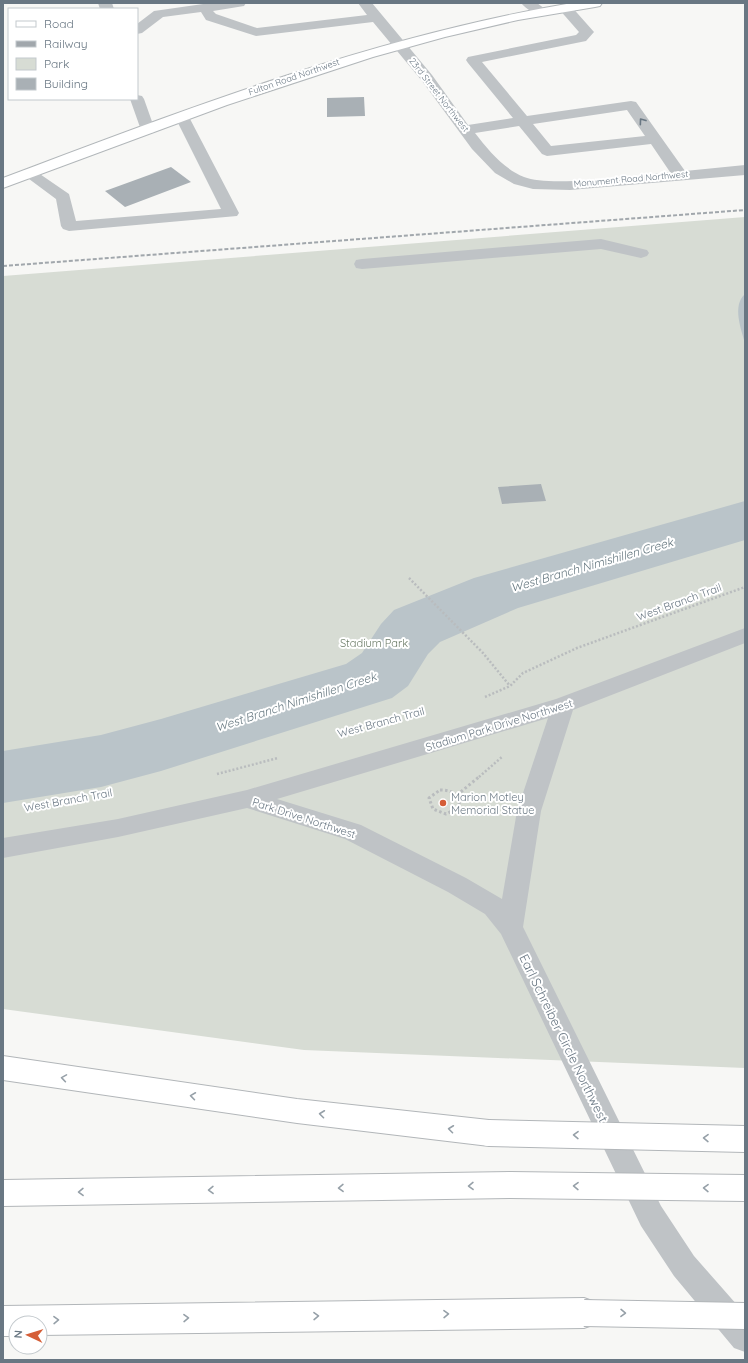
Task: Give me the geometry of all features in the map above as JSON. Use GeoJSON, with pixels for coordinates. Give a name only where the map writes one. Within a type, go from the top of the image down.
{"type":"FeatureCollection","features":[{"type":"Feature","properties":{"kind":"main road","name":"Fulton Road Northwest"},"geometry":{"type":"LineString","coordinates":[[3,183],[289,78],[398,44],[552,8],[595,3]]}},
{"type":"Feature","properties":{"kind":"main road"},"geometry":{"type":"LineString","coordinates":[[3,1068],[297,1111],[489,1134],[745,1139]]}},
{"type":"Feature","properties":{"kind":"main road"},"geometry":{"type":"LineString","coordinates":[[3,1193],[510,1185],[745,1188]]}},
{"type":"Feature","properties":{"kind":"main road"},"geometry":{"type":"LineString","coordinates":[[3,1321],[584,1313],[745,1316]]}},
{"type":"Feature","properties":{"kind":"street"},"geometry":{"type":"LineString","coordinates":[[138,29],[159,14],[239,3]]}},
{"type":"Feature","properties":{"kind":"street","name":"23rd Street Northwest"},"geometry":{"type":"LineString","coordinates":[[365,3],[427,78],[491,163],[518,181]]}},
{"type":"Feature","properties":{"kind":"street"},"geometry":{"type":"LineString","coordinates":[[528,3],[552,8],[587,32],[581,38],[473,60],[547,151],[655,139]]}},
{"type":"Feature","properties":{"kind":"street"},"geometry":{"type":"LineString","coordinates":[[204,8],[211,17],[256,32],[376,18]]}},
{"type":"Feature","properties":{"kind":"street"},"geometry":{"type":"LineString","coordinates":[[137,100],[148,130]]}},
{"type":"Feature","properties":{"kind":"street"},"geometry":{"type":"LineString","coordinates":[[466,130],[631,105],[680,175]]}},
{"type":"Feature","properties":{"kind":"street"},"geometry":{"type":"LineString","coordinates":[[29,173],[63,196],[69,226],[231,213],[182,117]]}},
{"type":"Feature","properties":{"kind":"street","name":"Monument Road Northwest"},"geometry":{"type":"LineString","coordinates":[[518,181],[544,185],[570,185],[745,170]]}},
{"type":"Feature","properties":{"kind":"street"},"geometry":{"type":"LineString","coordinates":[[362,264],[601,244],[641,253]]}},
{"type":"Feature","properties":{"kind":"street","name":"Stadium Park Drive Northwest"},"geometry":{"type":"LineString","coordinates":[[247,799],[563,705],[658,670],[745,635]]}},
{"type":"Feature","properties":{"kind":"street"},"geometry":{"type":"LineString","coordinates":[[510,927],[529,811],[563,705]]}},
{"type":"Feature","properties":{"kind":"street","name":"Park Drive Northwest"},"geometry":{"type":"LineString","coordinates":[[3,848],[118,828],[247,799],[353,832],[457,885],[494,908],[510,927]]}},
{"type":"Feature","properties":{"kind":"street","name":"Earl Schreiber Circle Northwest"},"geometry":{"type":"LineString","coordinates":[[510,927],[651,1216],[684,1266],[745,1337]]}},
{"type":"Feature","properties":{"kind":"path"},"geometry":{"type":"LineString","coordinates":[[409,578],[483,653],[510,686]]}},
{"type":"Feature","properties":{"kind":"path","name":"West Branch Trail"},"geometry":{"type":"LineString","coordinates":[[482,699],[510,686],[523,673],[577,648],[745,587]]}},
{"type":"Feature","properties":{"kind":"path"},"geometry":{"type":"LineString","coordinates":[[215,775],[284,756]]}},
{"type":"Feature","properties":{"kind":"path"},"geometry":{"type":"LineString","coordinates":[[456,795],[503,756]]}},
{"type":"Feature","properties":{"kind":"path"},"geometry":{"type":"LineString","coordinates":[[440,790],[450,791],[456,795],[460,800],[458,808],[450,813],[437,812],[430,806],[429,798],[440,790]]}},
{"type":"Feature","properties":{"kind":"green space","name":"Stadium Park"},"geometry":{"type":"Polygon","coordinates":[[[745,217],[745,1068],[304,1050],[3,1009],[3,276],[745,217]]]}},
{"type":"Feature","properties":{"kind":"shaded area"},"geometry":{"type":"Polygon","coordinates":[[[745,294],[745,343],[738,311],[741,299],[745,294]]]}},
{"type":"Feature","properties":{"kind":"building"},"geometry":{"type":"Polygon","coordinates":[[[364,97],[365,116],[327,117],[327,98],[364,97]]]}},
{"type":"Feature","properties":{"kind":"building"},"geometry":{"type":"Polygon","coordinates":[[[171,167],[191,182],[125,207],[105,191],[171,167]]]}},
{"type":"Feature","properties":{"kind":"building"},"geometry":{"type":"Polygon","coordinates":[[[541,484],[546,501],[502,504],[498,487],[541,484]]]}},
{"type":"Feature","properties":{"kind":"waterway","name":"West Branch Nimishillen Creek"},"geometry":{"type":"LineString","coordinates":[[3,777],[101,761],[161,745],[369,681],[385,670],[409,633],[417,626],[496,593],[745,520]]}},
{"type":"Feature","properties":{"kind":"railway"},"geometry":{"type":"LineString","coordinates":[[3,266],[745,210]]}},
{"type":"Feature","properties":{"kind":"place","name":"Marion Motley Memorial Statue"},"geometry":{"type":"Point","coordinates":[443,803]}}]}
